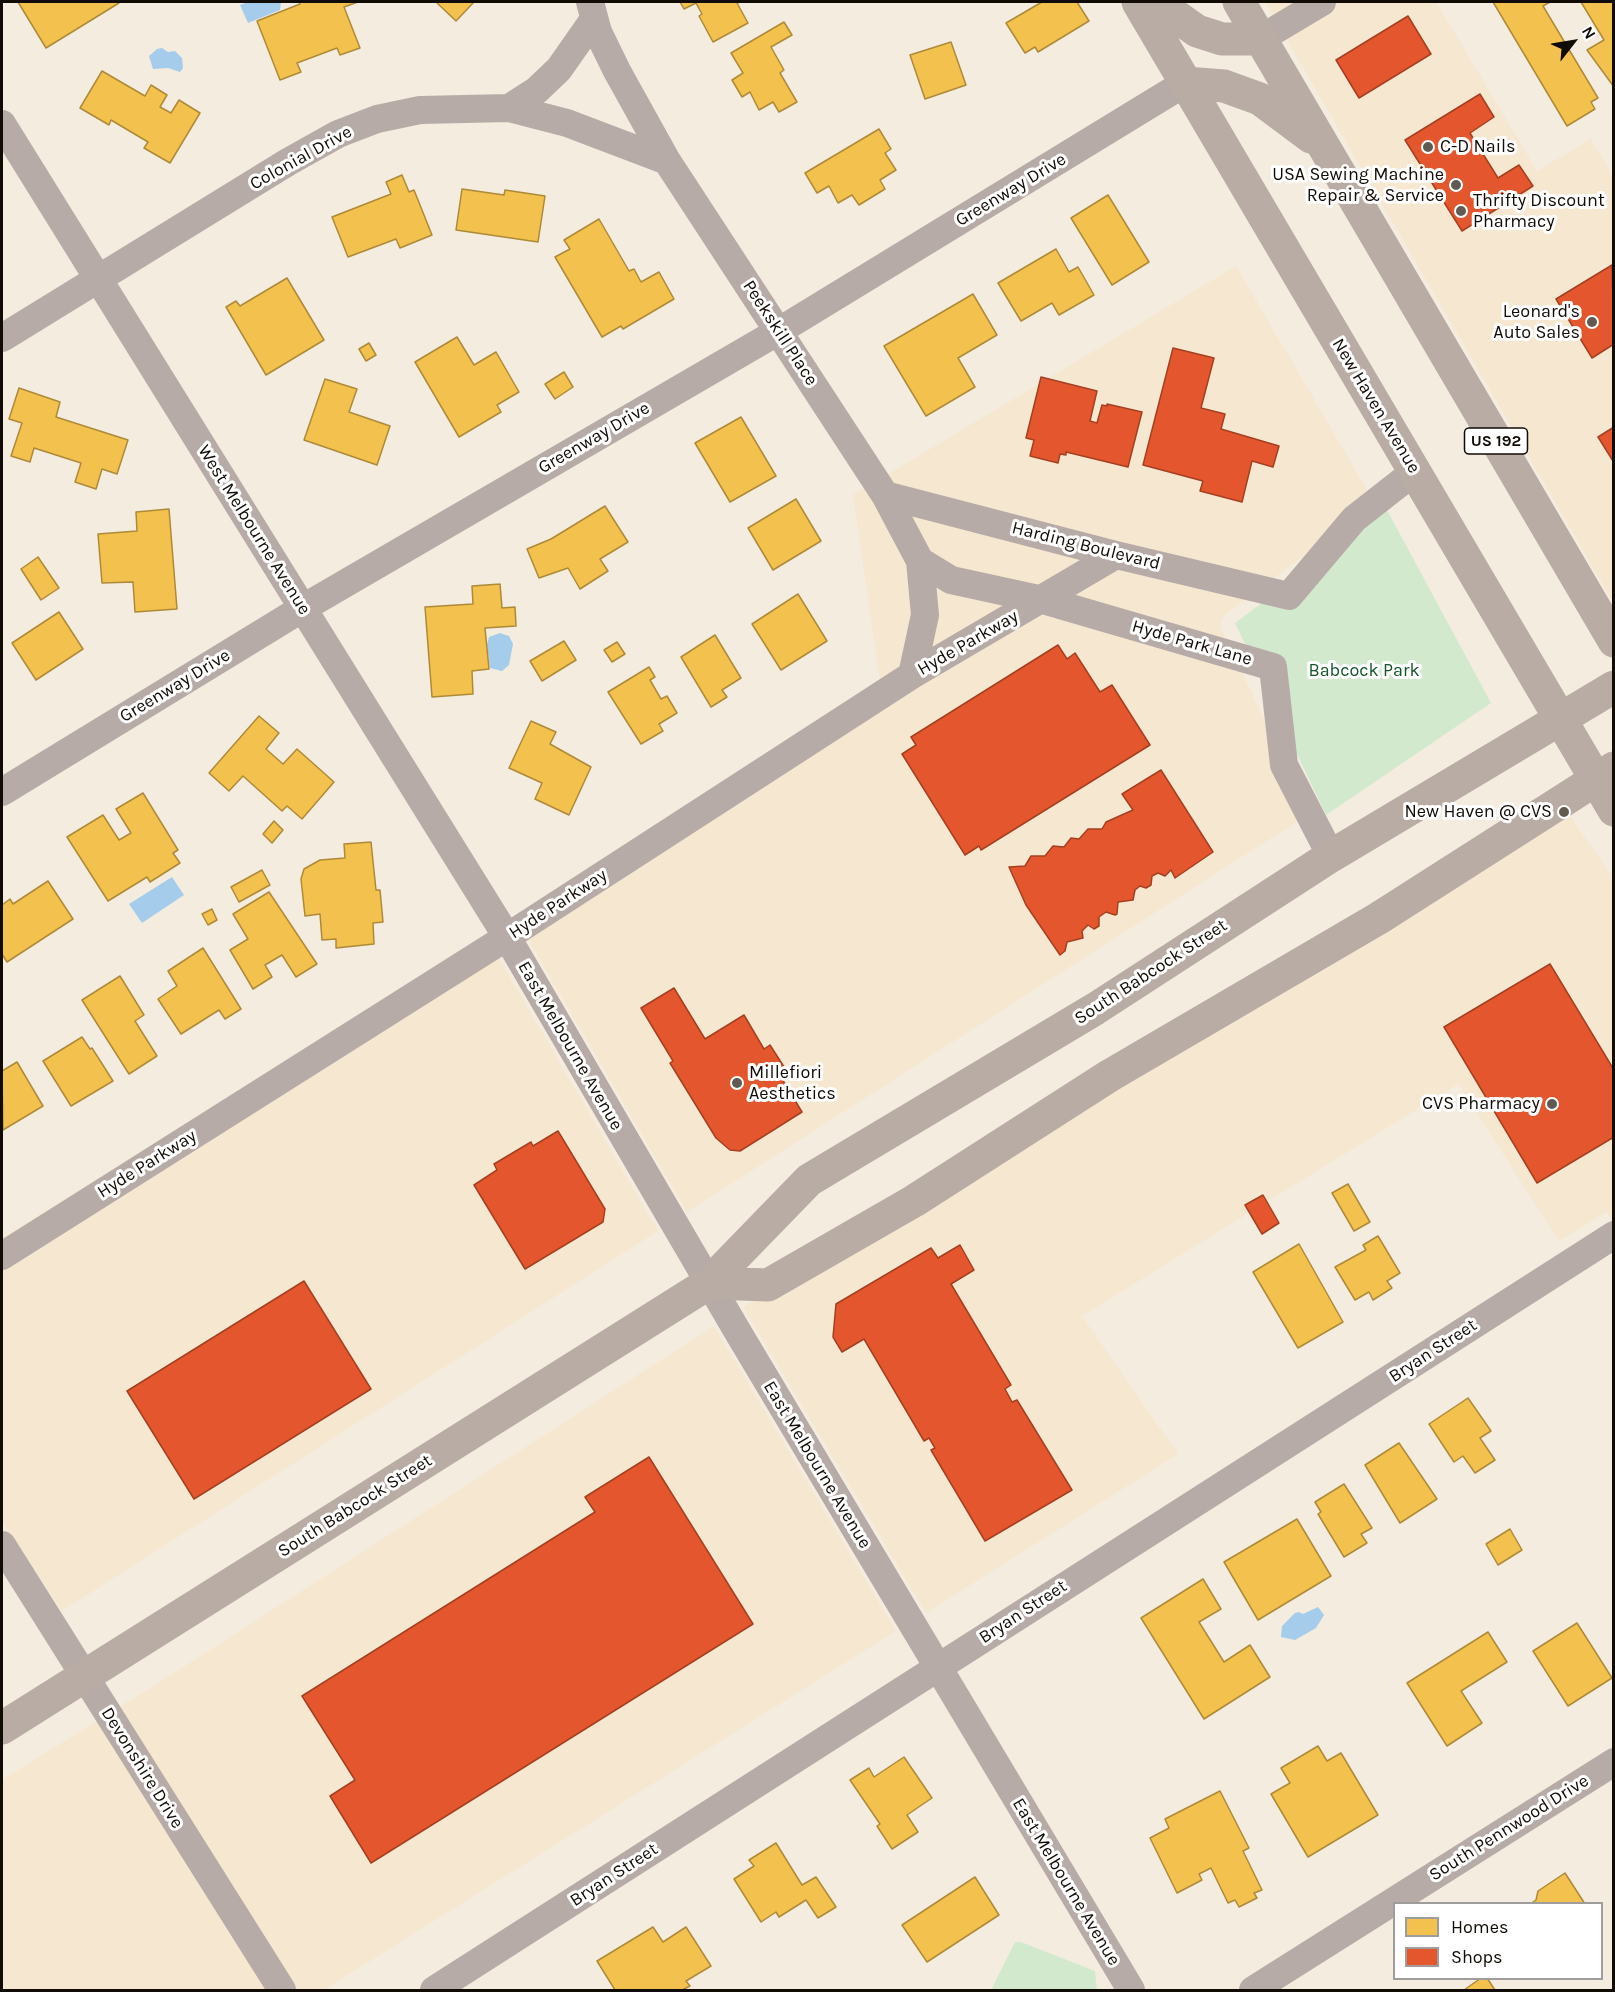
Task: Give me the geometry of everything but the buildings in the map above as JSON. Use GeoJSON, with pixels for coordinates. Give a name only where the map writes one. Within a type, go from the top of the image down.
{"type":"FeatureCollection","features":[{"type":"Feature","properties":{"kind":"main road","name":"New Haven Avenue"},"geometry":{"type":"LineString","coordinates":[[1138,2],[1559,719],[1605,774],[1614,810]]}},
{"type":"Feature","properties":{"kind":"main road"},"geometry":{"type":"LineString","coordinates":[[1156,2],[1197,31],[1222,39],[1260,39]]}},
{"type":"Feature","properties":{"kind":"main road","name":"US 192"},"geometry":{"type":"LineString","coordinates":[[1239,2],[1614,641]]}},
{"type":"Feature","properties":{"kind":"main road"},"geometry":{"type":"LineString","coordinates":[[1185,83],[1224,86],[1260,99],[1322,145]]}},
{"type":"Feature","properties":{"kind":"main road","name":"South Babcock Street"},"geometry":{"type":"LineString","coordinates":[[2,1728],[709,1283],[809,1180],[1095,1009],[1331,856],[1614,687]]}},
{"type":"Feature","properties":{"kind":"main road"},"geometry":{"type":"LineString","coordinates":[[709,1283],[768,1285],[777,1280],[914,1201],[1109,1076],[1360,929],[1605,774]]}},
{"type":"Feature","properties":{"kind":"street"},"geometry":{"type":"LineString","coordinates":[[1260,39],[1323,2]]}},
{"type":"Feature","properties":{"kind":"street"},"geometry":{"type":"LineString","coordinates":[[509,108],[537,90],[559,69],[592,10]]}},
{"type":"Feature","properties":{"kind":"street","name":"Peekskill Place"},"geometry":{"type":"LineString","coordinates":[[592,10],[617,71],[667,161],[885,495],[920,561],[925,615],[912,675]]}},
{"type":"Feature","properties":{"kind":"street","name":"Greenway Drive"},"geometry":{"type":"LineString","coordinates":[[2,792],[303,608],[779,331],[1185,83]]}},
{"type":"Feature","properties":{"kind":"street","name":"Colonial Drive"},"geometry":{"type":"LineString","coordinates":[[2,338],[338,134],[377,119],[420,110],[509,108],[567,123],[667,161]]}},
{"type":"Feature","properties":{"kind":"street","name":"West Melbourne Avenue"},"geometry":{"type":"LineString","coordinates":[[2,124],[507,936]]}},
{"type":"Feature","properties":{"kind":"street","name":"Harding Boulevard"},"geometry":{"type":"LineString","coordinates":[[885,495],[1116,555],[1289,596],[1354,519],[1414,471]]}},
{"type":"Feature","properties":{"kind":"street","name":"Hyde Parkway"},"geometry":{"type":"LineString","coordinates":[[2,1256],[507,936],[912,675],[1116,555]]}},
{"type":"Feature","properties":{"kind":"street","name":"Hyde Park Lane"},"geometry":{"type":"LineString","coordinates":[[920,561],[951,580],[1043,600],[1273,667],[1284,765],[1331,856]]}},
{"type":"Feature","properties":{"kind":"street","name":"East Melbourne Avenue"},"geometry":{"type":"LineString","coordinates":[[507,936],[709,1283],[1131,1990]]}},
{"type":"Feature","properties":{"kind":"street","name":"Bryan Street"},"geometry":{"type":"LineString","coordinates":[[434,1990],[1614,1235]]}},
{"type":"Feature","properties":{"kind":"street","name":"Devonshire Drive"},"geometry":{"type":"LineString","coordinates":[[2,1545],[282,1990]]}},
{"type":"Feature","properties":{"kind":"street","name":"South Pennwood Drive"},"geometry":{"type":"LineString","coordinates":[[1253,1990],[1614,1762]]}},
{"type":"Feature","properties":{"kind":"shaded area"},"geometry":{"type":"Polygon","coordinates":[[[1265,2],[1436,2],[1537,171],[1591,139],[1613,175],[1613,602],[1265,2]]]}},
{"type":"Feature","properties":{"kind":"shaded area"},"geometry":{"type":"Polygon","coordinates":[[[1236,266],[1375,503],[1227,613],[1221,620],[1222,630],[1309,814],[687,1212],[515,917],[881,688],[853,495],[1236,266]]]}},
{"type":"Feature","properties":{"kind":"shaded area"},"geometry":{"type":"Polygon","coordinates":[[[1569,815],[1613,877],[1613,1222],[1607,1212],[1559,1241],[1458,1084],[1082,1316],[1178,1454],[926,1613],[743,1307],[1117,1089],[1569,815]]]}},
{"type":"Feature","properties":{"kind":"shaded area"},"geometry":{"type":"Polygon","coordinates":[[[486,936],[658,1231],[62,1611],[2,1521],[2,1238],[486,936]]]}},
{"type":"Feature","properties":{"kind":"shaded area"},"geometry":{"type":"Polygon","coordinates":[[[714,1326],[896,1631],[324,1990],[2,1990],[2,1780],[182,1668],[714,1326]]]}},
{"type":"Feature","properties":{"kind":"green space","name":"Babcock Park"},"geometry":{"type":"Polygon","coordinates":[[[1387,510],[1491,703],[1326,815],[1235,623],[1387,510]]]}},
{"type":"Feature","properties":{"kind":"green space"},"geometry":{"type":"Polygon","coordinates":[[[1015,1942],[1021,1942],[1095,1971],[1097,1990],[991,1990],[1015,1942]]]}},
{"type":"Feature","properties":{"kind":"water"},"geometry":{"type":"Polygon","coordinates":[[[248,2],[281,2],[280,10],[248,23],[240,5],[248,2]]]}},
{"type":"Feature","properties":{"kind":"water"},"geometry":{"type":"Polygon","coordinates":[[[162,48],[168,52],[175,51],[182,58],[183,68],[180,72],[168,68],[153,69],[149,56],[162,48]]]}},
{"type":"Feature","properties":{"kind":"water"},"geometry":{"type":"Polygon","coordinates":[[[500,633],[509,636],[513,644],[509,665],[502,671],[490,668],[487,645],[489,637],[500,633]]]}},
{"type":"Feature","properties":{"kind":"water"},"geometry":{"type":"Polygon","coordinates":[[[172,877],[184,895],[142,923],[129,904],[172,877]]]}},
{"type":"Feature","properties":{"kind":"water"},"geometry":{"type":"Polygon","coordinates":[[[1318,1607],[1324,1615],[1316,1628],[1295,1640],[1281,1637],[1282,1626],[1295,1613],[1303,1614],[1318,1607]]]}},
{"type":"Feature","properties":{"kind":"place","name":"C-D Nails"},"geometry":{"type":"Point","coordinates":[1428,147]}},
{"type":"Feature","properties":{"kind":"place","name":"USA Sewing Machine Repair & Service"},"geometry":{"type":"Point","coordinates":[1456,185]}},
{"type":"Feature","properties":{"kind":"place","name":"Thrifty Discount Pharmacy"},"geometry":{"type":"Point","coordinates":[1461,211]}},
{"type":"Feature","properties":{"kind":"place","name":"Leonard's Auto Sales"},"geometry":{"type":"Point","coordinates":[1592,322]}},
{"type":"Feature","properties":{"kind":"place","name":"New Haven @ CVS"},"geometry":{"type":"Point","coordinates":[1564,812]}},
{"type":"Feature","properties":{"kind":"place","name":"Millefiori Aesthetics"},"geometry":{"type":"Point","coordinates":[737,1083]}},
{"type":"Feature","properties":{"kind":"place","name":"CVS Pharmacy"},"geometry":{"type":"Point","coordinates":[1552,1104]}}]}
